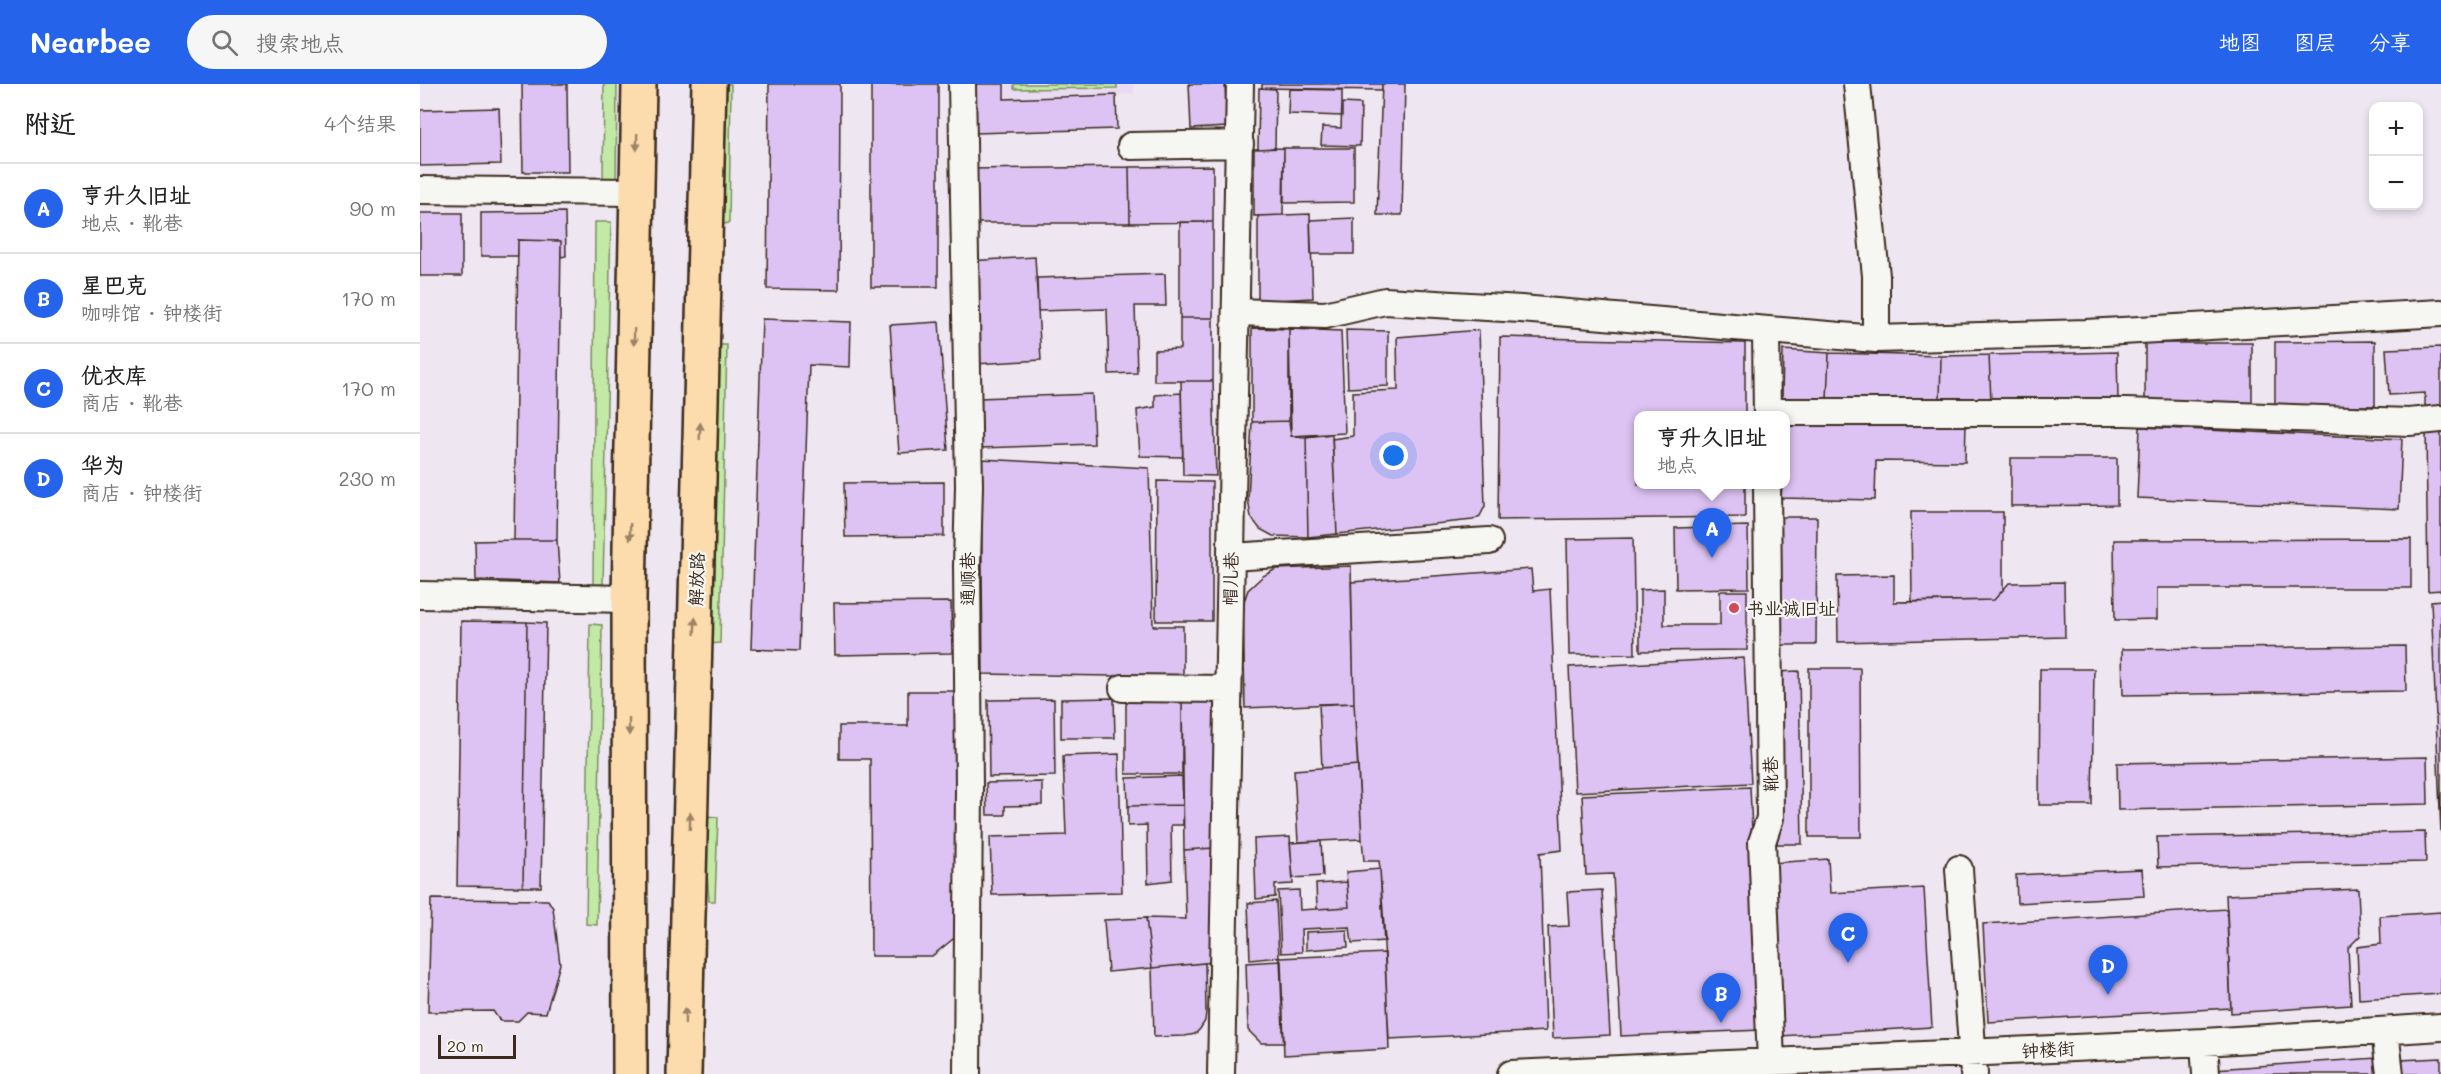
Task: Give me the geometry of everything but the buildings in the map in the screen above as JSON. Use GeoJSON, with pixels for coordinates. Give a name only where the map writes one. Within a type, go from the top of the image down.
{"type":"FeatureCollection","features":[{"type":"Feature","properties":{"kind":"main road"},"geometry":{"type":"LineString","coordinates":[[630,1074],[629,598],[639,84]]}},
{"type":"Feature","properties":{"kind":"main road","name":"解放路"},"geometry":{"type":"LineString","coordinates":[[684,1074],[709,84]]}},
{"type":"Feature","properties":{"kind":"street","name":"通顺巷"},"geometry":{"type":"LineString","coordinates":[[962,84],[969,475],[966,565],[969,787],[967,1074]]}},
{"type":"Feature","properties":{"kind":"street","name":"帽儿巷"},"geometry":{"type":"LineString","coordinates":[[1221,1074],[1240,84]]}},
{"type":"Feature","properties":{"kind":"street"},"geometry":{"type":"LineString","coordinates":[[1857,84],[1882,339]]}},
{"type":"Feature","properties":{"kind":"street"},"geometry":{"type":"LineString","coordinates":[[1871,84],[1889,274],[1882,339]]}},
{"type":"Feature","properties":{"kind":"street"},"geometry":{"type":"LineString","coordinates":[[1131,146],[1240,144]]}},
{"type":"Feature","properties":{"kind":"street"},"geometry":{"type":"LineString","coordinates":[[420,190],[636,192]]}},
{"type":"Feature","properties":{"kind":"street"},"geometry":{"type":"LineString","coordinates":[[1237,312],[1325,315],[1385,301],[1478,306],[1882,339],[2086,333],[2441,313]]}},
{"type":"Feature","properties":{"kind":"street"},"geometry":{"type":"LineString","coordinates":[[1766,330],[1767,411]]}},
{"type":"Feature","properties":{"kind":"street"},"geometry":{"type":"LineString","coordinates":[[1790,414],[2126,412],[2409,422],[2441,419]]}},
{"type":"Feature","properties":{"kind":"street","name":"靴巷"},"geometry":{"type":"LineString","coordinates":[[1767,489],[1770,818],[1762,842],[1771,1062]]}},
{"type":"Feature","properties":{"kind":"street"},"geometry":{"type":"LineString","coordinates":[[1231,557],[1489,542]]}},
{"type":"Feature","properties":{"kind":"street"},"geometry":{"type":"LineString","coordinates":[[420,595],[629,598]]}},
{"type":"Feature","properties":{"kind":"street"},"geometry":{"type":"LineString","coordinates":[[1123,688],[1228,689]]}},
{"type":"Feature","properties":{"kind":"street"},"geometry":{"type":"LineString","coordinates":[[1959,869],[1973,1063]]}},
{"type":"Feature","properties":{"kind":"street","name":"钟楼街"},"geometry":{"type":"LineString","coordinates":[[1511,1074],[1771,1062],[1806,1067],[1973,1063],[2204,1042],[2441,1027]]}},
{"type":"Feature","properties":{"kind":"street"},"geometry":{"type":"LineString","coordinates":[[2385,1030],[2390,1074]]}},
{"type":"Feature","properties":{"kind":"street"},"geometry":{"type":"LineString","coordinates":[[2204,1042],[2206,1074]]}},
{"type":"Feature","properties":{"kind":"shaded area"},"geometry":{"type":"Polygon","coordinates":[[[1004,84],[1134,84],[1134,94],[1004,99],[1004,84]]]}},
{"type":"Feature","properties":{"kind":"green space"},"geometry":{"type":"Polygon","coordinates":[[[604,84],[617,84],[616,185],[603,185],[604,84]]]}},
{"type":"Feature","properties":{"kind":"green space"},"geometry":{"type":"Polygon","coordinates":[[[719,84],[731,84],[729,223],[717,225],[719,84]]]}},
{"type":"Feature","properties":{"kind":"green space"},"geometry":{"type":"Polygon","coordinates":[[[1014,84],[1117,84],[1117,88],[1014,89],[1014,84]]]}},
{"type":"Feature","properties":{"kind":"green space"},"geometry":{"type":"Polygon","coordinates":[[[595,222],[611,222],[603,584],[593,585],[595,222]]]}},
{"type":"Feature","properties":{"kind":"green space"},"geometry":{"type":"Polygon","coordinates":[[[713,345],[727,345],[720,643],[708,644],[713,345]]]}},
{"type":"Feature","properties":{"kind":"green space"},"geometry":{"type":"Polygon","coordinates":[[[590,624],[602,625],[597,925],[586,924],[590,624]]]}},
{"type":"Feature","properties":{"kind":"green space"},"geometry":{"type":"Polygon","coordinates":[[[705,816],[718,817],[715,901],[709,901],[705,816]]]}},
{"type":"Feature","properties":{"kind":"place","name":"亨升久旧址"},"geometry":{"type":"Point","coordinates":[1712,558]}},
{"type":"Feature","properties":{"kind":"place","name":"书业诚旧址"},"geometry":{"type":"Point","coordinates":[1734,608]}},
{"type":"Feature","properties":{"kind":"place","name":"优衣库"},"geometry":{"type":"Point","coordinates":[1848,963]}},
{"type":"Feature","properties":{"kind":"place","name":"华为"},"geometry":{"type":"Point","coordinates":[2108,995]}},
{"type":"Feature","properties":{"kind":"place","name":"星巴克"},"geometry":{"type":"Point","coordinates":[1721,1023]}}]}
